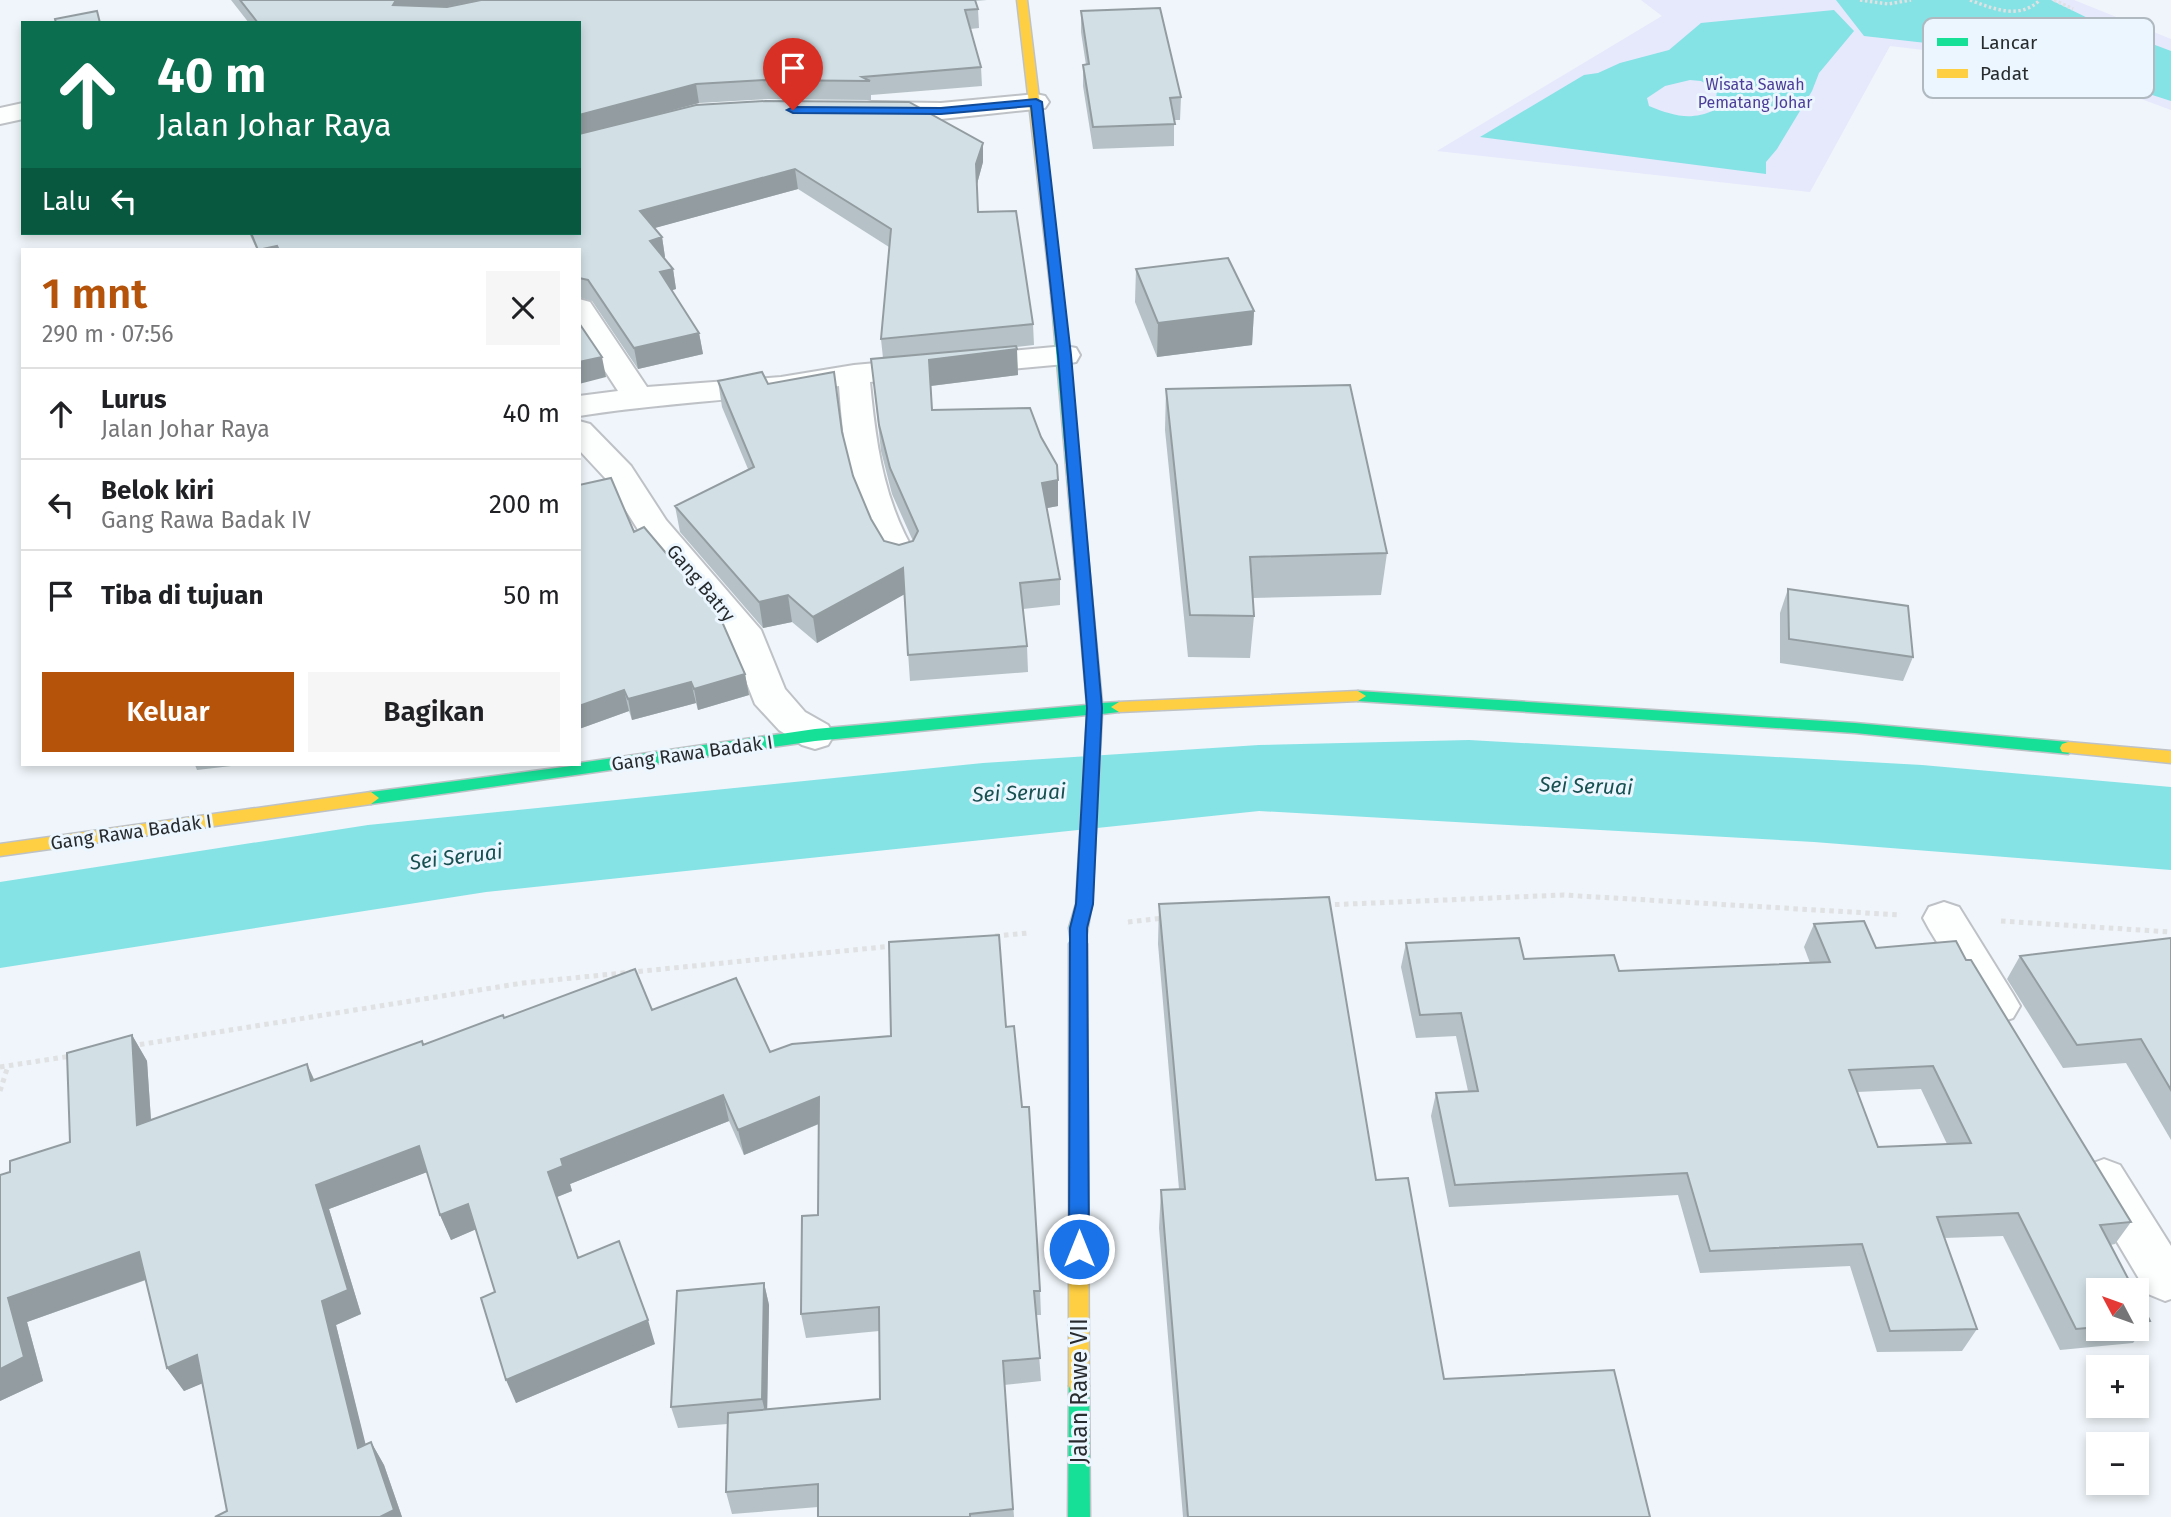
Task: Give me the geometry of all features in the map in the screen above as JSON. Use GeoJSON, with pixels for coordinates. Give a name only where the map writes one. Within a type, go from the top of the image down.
{"type":"FeatureCollection","features":[{"type":"Feature","properties":{"kind":"street","name":"Jalan Rawe VII"},"geometry":{"type":"LineString","coordinates":[[1022,0],[1065,355],[1095,708],[1084,904],[1078,928],[1079,1517]]}},
{"type":"Feature","properties":{"kind":"street"},"geometry":{"type":"LineString","coordinates":[[848,110],[941,111],[1036,102]]}},
{"type":"Feature","properties":{"kind":"street"},"geometry":{"type":"LineString","coordinates":[[0,116],[21,111]]}},
{"type":"Feature","properties":{"kind":"street"},"geometry":{"type":"LineString","coordinates":[[581,311],[638,397]]}},
{"type":"Feature","properties":{"kind":"street"},"geometry":{"type":"LineString","coordinates":[[581,406],[638,397],[781,386],[854,374],[1065,355]]}},
{"type":"Feature","properties":{"kind":"street"},"geometry":{"type":"LineString","coordinates":[[854,374],[860,444],[870,494],[884,534],[901,558]]}},
{"type":"Feature","properties":{"kind":"street","name":"Gang Batry"},"geometry":{"type":"LineString","coordinates":[[581,433],[619,473],[654,528],[747,639],[768,695],[792,721],[815,736]]}},
{"type":"Feature","properties":{"kind":"street","name":"Gang Rawa Badak I"},"geometry":{"type":"LineString","coordinates":[[0,850],[815,736],[1095,708],[1370,696],[1497,707],[1855,728],[2171,757]]}},
{"type":"Feature","properties":{"kind":"street"},"geometry":{"type":"LineString","coordinates":[[1944,918],[2015,1034]]}},
{"type":"Feature","properties":{"kind":"street"},"geometry":{"type":"LineString","coordinates":[[2087,1151],[2165,1279]]}},
{"type":"Feature","properties":{"kind":"path"},"geometry":{"type":"LineString","coordinates":[[1860,0],[1888,4],[1911,0]]}},
{"type":"Feature","properties":{"kind":"path"},"geometry":{"type":"LineString","coordinates":[[1970,0],[1993,9],[2015,13],[2027,11],[2040,0]]}},
{"type":"Feature","properties":{"kind":"path"},"geometry":{"type":"LineString","coordinates":[[2054,0],[2073,9]]}},
{"type":"Feature","properties":{"kind":"path"},"geometry":{"type":"LineString","coordinates":[[1319,905],[1563,895],[2171,932]]}},
{"type":"Feature","properties":{"kind":"path"},"geometry":{"type":"LineString","coordinates":[[981,938],[1175,917]]}},
{"type":"Feature","properties":{"kind":"path"},"geometry":{"type":"LineString","coordinates":[[117,1048],[523,983],[898,946]]}},
{"type":"Feature","properties":{"kind":"path"},"geometry":{"type":"LineString","coordinates":[[0,1067],[76,1055]]}},
{"type":"Feature","properties":{"kind":"path"},"geometry":{"type":"LineString","coordinates":[[0,1091],[8,1066]]}},
{"type":"Feature","properties":{"kind":"green space","name":"Wisata Sawah Pematang Johar"},"geometry":{"type":"Polygon","coordinates":[[[1641,0],[2074,0],[2119,18],[1923,18],[1923,50],[1890,46],[1810,192],[1437,151],[1662,16],[1641,0]]]}},
{"type":"Feature","properties":{"kind":"green space","name":"Wisata Sawah Pematang Johar"},"geometry":{"type":"Polygon","coordinates":[[[2154,32],[2171,39],[2171,110],[2139,98],[2154,98],[2154,32]]]}},
{"type":"Feature","properties":{"kind":"water"},"geometry":{"type":"Polygon","coordinates":[[[1836,0],[2051,0],[2088,18],[1923,18],[1923,43],[1864,36],[1836,0]]]}},
{"type":"Feature","properties":{"kind":"water"},"geometry":{"type":"Polygon","coordinates":[[[1834,10],[1854,31],[1819,73],[1812,91],[1777,149],[1766,162],[1766,174],[1480,137],[1584,75],[1669,50],[1701,23],[1834,10]],[[1690,80],[1665,86],[1647,98],[1649,106],[1682,116],[1715,110],[1717,90],[1701,81],[1690,80]]]}},
{"type":"Feature","properties":{"kind":"water"},"geometry":{"type":"Polygon","coordinates":[[[2154,45],[2171,51],[2171,101],[2154,96],[2154,45]]]}},
{"type":"Feature","properties":{"kind":"water","name":"Sei Seruai"},"geometry":{"type":"Polygon","coordinates":[[[1469,740],[1922,765],[2171,787],[2171,870],[1814,842],[1259,811],[486,892],[0,968],[0,882],[368,825],[983,763],[1259,745],[1469,740]]]}},
{"type":"Feature","properties":{"kind":"building"},"geometry":{"type":"Polygon","coordinates":[[[240,0],[396,0],[393,5],[447,7],[481,0],[975,0],[978,9],[965,10],[981,67],[862,77],[870,81],[765,80],[696,84],[581,114],[581,21],[256,21],[240,0]]]}},
{"type":"Feature","properties":{"kind":"building"},"geometry":{"type":"Polygon","coordinates":[[[1160,8],[1181,97],[1170,98],[1175,124],[1093,127],[1083,65],[1089,64],[1081,11],[1160,8]]]}},
{"type":"Feature","properties":{"kind":"building"},"geometry":{"type":"Polygon","coordinates":[[[97,11],[100,21],[56,21],[97,11]]]}},
{"type":"Feature","properties":{"kind":"building"},"geometry":{"type":"Polygon","coordinates":[[[766,101],[909,102],[983,143],[976,164],[978,212],[1016,211],[1033,324],[881,339],[891,229],[795,169],[640,211],[662,237],[650,241],[673,269],[660,272],[699,333],[634,348],[588,280],[581,278],[581,248],[257,248],[252,235],[581,235],[581,134],[696,105],[766,101]]]}},
{"type":"Feature","properties":{"kind":"building"},"geometry":{"type":"Polygon","coordinates":[[[1228,258],[1254,311],[1158,323],[1136,269],[1228,258]]]}},
{"type":"Feature","properties":{"kind":"building"},"geometry":{"type":"Polygon","coordinates":[[[581,326],[602,357],[581,362],[581,326]]]}},
{"type":"Feature","properties":{"kind":"building"},"geometry":{"type":"Polygon","coordinates":[[[1016,346],[1017,349],[929,360],[932,410],[1030,408],[1041,437],[1057,465],[1058,480],[1042,483],[1060,579],[1020,583],[1027,646],[908,655],[903,568],[813,617],[788,595],[759,602],[675,506],[754,467],[718,381],[762,372],[768,384],[834,372],[842,432],[853,476],[871,519],[884,541],[899,545],[913,541],[918,531],[890,468],[879,425],[871,359],[1016,346]]]}},
{"type":"Feature","properties":{"kind":"building"},"geometry":{"type":"Polygon","coordinates":[[[1350,385],[1387,553],[1250,557],[1254,616],[1190,615],[1166,389],[1350,385]]]}},
{"type":"Feature","properties":{"kind":"building"},"geometry":{"type":"Polygon","coordinates":[[[611,478],[634,532],[644,527],[720,617],[745,674],[694,689],[691,682],[628,699],[624,690],[581,705],[581,485],[611,478]]]}},
{"type":"Feature","properties":{"kind":"building"},"geometry":{"type":"Polygon","coordinates":[[[1788,589],[1908,606],[1913,657],[1789,639],[1788,589]]]}},
{"type":"Feature","properties":{"kind":"building"},"geometry":{"type":"Polygon","coordinates":[[[1329,897],[1376,1180],[1408,1178],[1444,1379],[1614,1370],[1650,1517],[1188,1517],[1161,1190],[1185,1189],[1159,904],[1329,897]]]}},
{"type":"Feature","properties":{"kind":"building"},"geometry":{"type":"Polygon","coordinates":[[[1864,921],[1876,948],[1956,941],[1966,960],[1971,960],[2131,1222],[2100,1225],[2128,1278],[2086,1278],[2086,1328],[2076,1329],[2018,1213],[1937,1217],[1977,1329],[1890,1331],[1862,1244],[1710,1251],[1687,1173],[1455,1185],[1436,1093],[1478,1091],[1461,1013],[1420,1015],[1406,943],[1519,938],[1524,959],[1614,955],[1619,971],[1830,962],[1814,924],[1864,921]],[[1933,1066],[1849,1070],[1878,1147],[1971,1143],[1933,1066]]]}},
{"type":"Feature","properties":{"kind":"building"},"geometry":{"type":"Polygon","coordinates":[[[999,935],[1006,1027],[1014,1026],[1022,1107],[1029,1107],[1040,1291],[1034,1291],[1040,1358],[1003,1361],[1013,1509],[970,1514],[970,1517],[818,1517],[818,1484],[726,1492],[728,1413],[880,1399],[879,1307],[801,1314],[802,1216],[818,1215],[819,1097],[738,1130],[723,1095],[561,1159],[563,1166],[548,1172],[578,1258],[619,1241],[648,1320],[506,1380],[481,1298],[495,1292],[468,1204],[440,1215],[419,1146],[316,1185],[348,1290],[322,1301],[358,1448],[371,1442],[394,1510],[380,1517],[215,1517],[227,1511],[197,1355],[167,1368],[139,1252],[8,1298],[24,1357],[0,1369],[0,1175],[10,1172],[10,1161],[70,1142],[67,1053],[132,1035],[137,1125],[307,1064],[311,1081],[422,1041],[423,1045],[503,1015],[504,1018],[635,969],[652,1010],[736,978],[770,1052],[792,1044],[891,1036],[889,942],[999,935]]]}},
{"type":"Feature","properties":{"kind":"building"},"geometry":{"type":"Polygon","coordinates":[[[2171,938],[2171,1090],[2141,1039],[2077,1045],[2020,956],[2171,938]]]}},
{"type":"Feature","properties":{"kind":"building"},"geometry":{"type":"Polygon","coordinates":[[[764,1283],[762,1399],[671,1407],[677,1291],[764,1283]]]}},
{"type":"Feature","properties":{"kind":"traffic: fast"},"geometry":{"type":"LineString","coordinates":[[1057,293],[1095,708],[1084,904],[1078,928],[1078,944]]}},
{"type":"Feature","properties":{"kind":"traffic: fast"},"geometry":{"type":"LineString","coordinates":[[1358,696],[1855,728],[2068,748]]}},
{"type":"Feature","properties":{"kind":"traffic: fast"},"geometry":{"type":"LineString","coordinates":[[371,798],[815,735],[1119,707]]}},
{"type":"Feature","properties":{"kind":"traffic: fast"},"geometry":{"type":"LineString","coordinates":[[1079,1386],[1079,1517]]}},
{"type":"Feature","properties":{"kind":"traffic: slow"},"geometry":{"type":"LineString","coordinates":[[1022,0],[1057,293]]}},
{"type":"Feature","properties":{"kind":"traffic: slow"},"geometry":{"type":"LineString","coordinates":[[1119,707],[1358,696]]}},
{"type":"Feature","properties":{"kind":"traffic: slow"},"geometry":{"type":"LineString","coordinates":[[2068,748],[2171,757]]}},
{"type":"Feature","properties":{"kind":"traffic: slow"},"geometry":{"type":"LineString","coordinates":[[0,850],[371,798]]}},
{"type":"Feature","properties":{"kind":"traffic: slow"},"geometry":{"type":"LineString","coordinates":[[1078,944],[1079,1386]]}},
{"type":"Feature","properties":{"kind":"route"},"geometry":{"type":"LineString","coordinates":[[793,110],[941,111],[1036,102],[1065,355],[1095,708],[1084,904],[1078,928],[1079,1249]]}}]}
